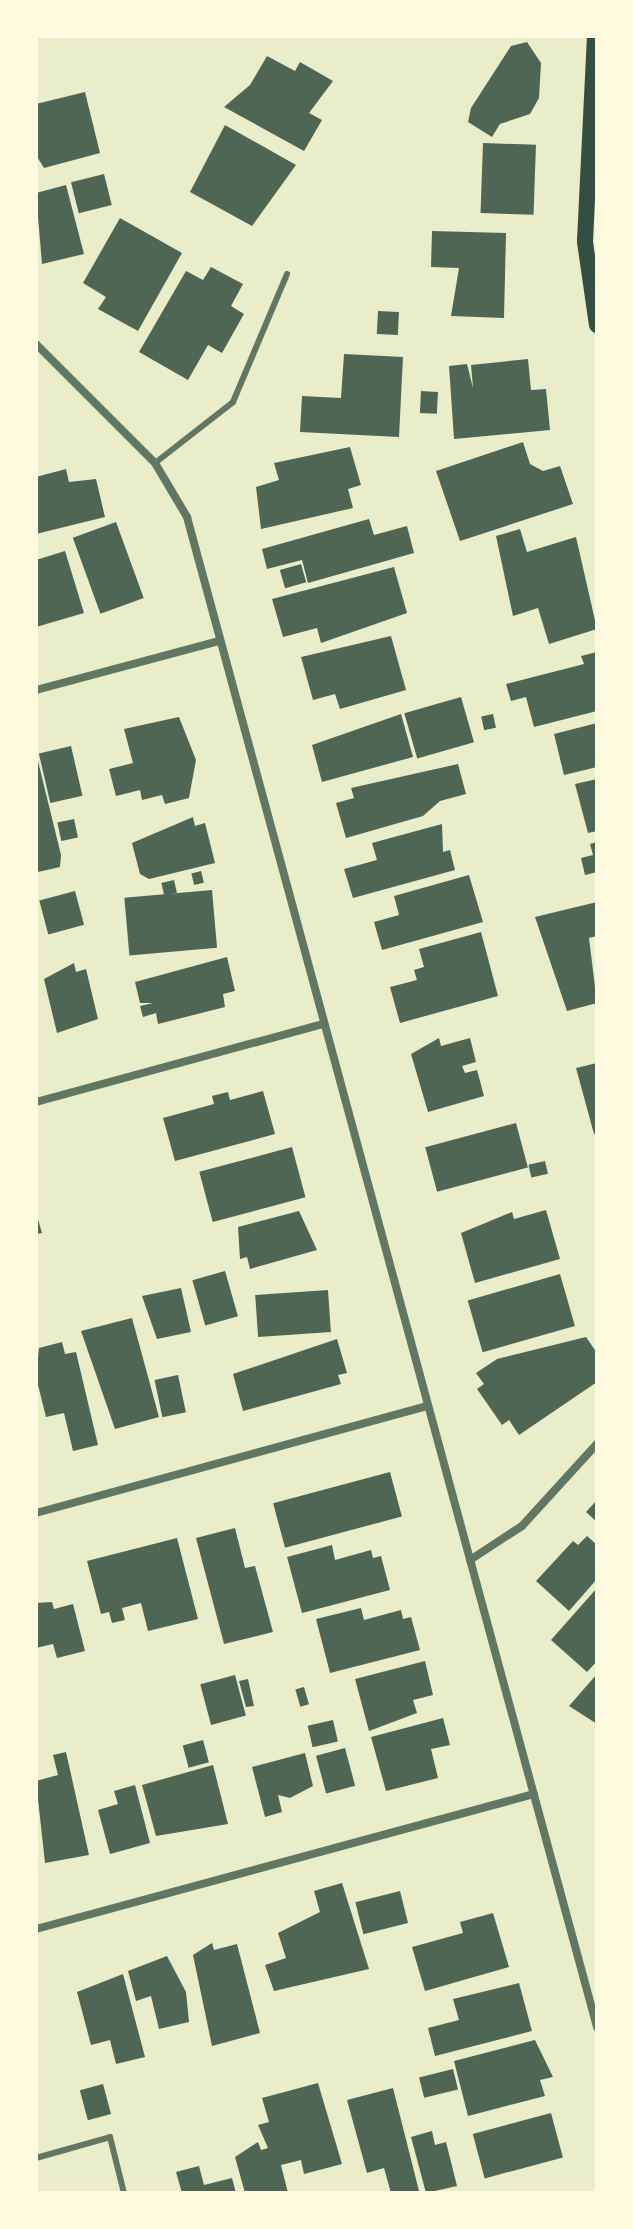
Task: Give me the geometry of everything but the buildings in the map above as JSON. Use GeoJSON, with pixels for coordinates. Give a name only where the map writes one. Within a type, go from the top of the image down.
{"type":"FeatureCollection","features":[{"type":"Feature","properties":{"kind":"main road"},"geometry":{"type":"LineString","coordinates":[[595,36],[585,242],[597,325]]}},
{"type":"Feature","properties":{"kind":"street"},"geometry":{"type":"LineString","coordinates":[[36,344],[155,463],[187,517],[597,2027]]}},
{"type":"Feature","properties":{"kind":"street"},"geometry":{"type":"LineString","coordinates":[[36,690],[219,641]]}},
{"type":"Feature","properties":{"kind":"street"},"geometry":{"type":"LineString","coordinates":[[36,1102],[323,1024]]}},
{"type":"Feature","properties":{"kind":"street"},"geometry":{"type":"LineString","coordinates":[[36,1513],[428,1406]]}},
{"type":"Feature","properties":{"kind":"street"},"geometry":{"type":"LineString","coordinates":[[470,1560],[522,1526],[597,1444]]}},
{"type":"Feature","properties":{"kind":"street"},"geometry":{"type":"LineString","coordinates":[[36,1929],[534,1794]]}},
{"type":"Feature","properties":{"kind":"lane"},"geometry":{"type":"LineString","coordinates":[[155,463],[233,402],[287,274]]}},
{"type":"Feature","properties":{"kind":"lane"},"geometry":{"type":"LineString","coordinates":[[36,2158],[110,2137],[124,2193]]}}]}
